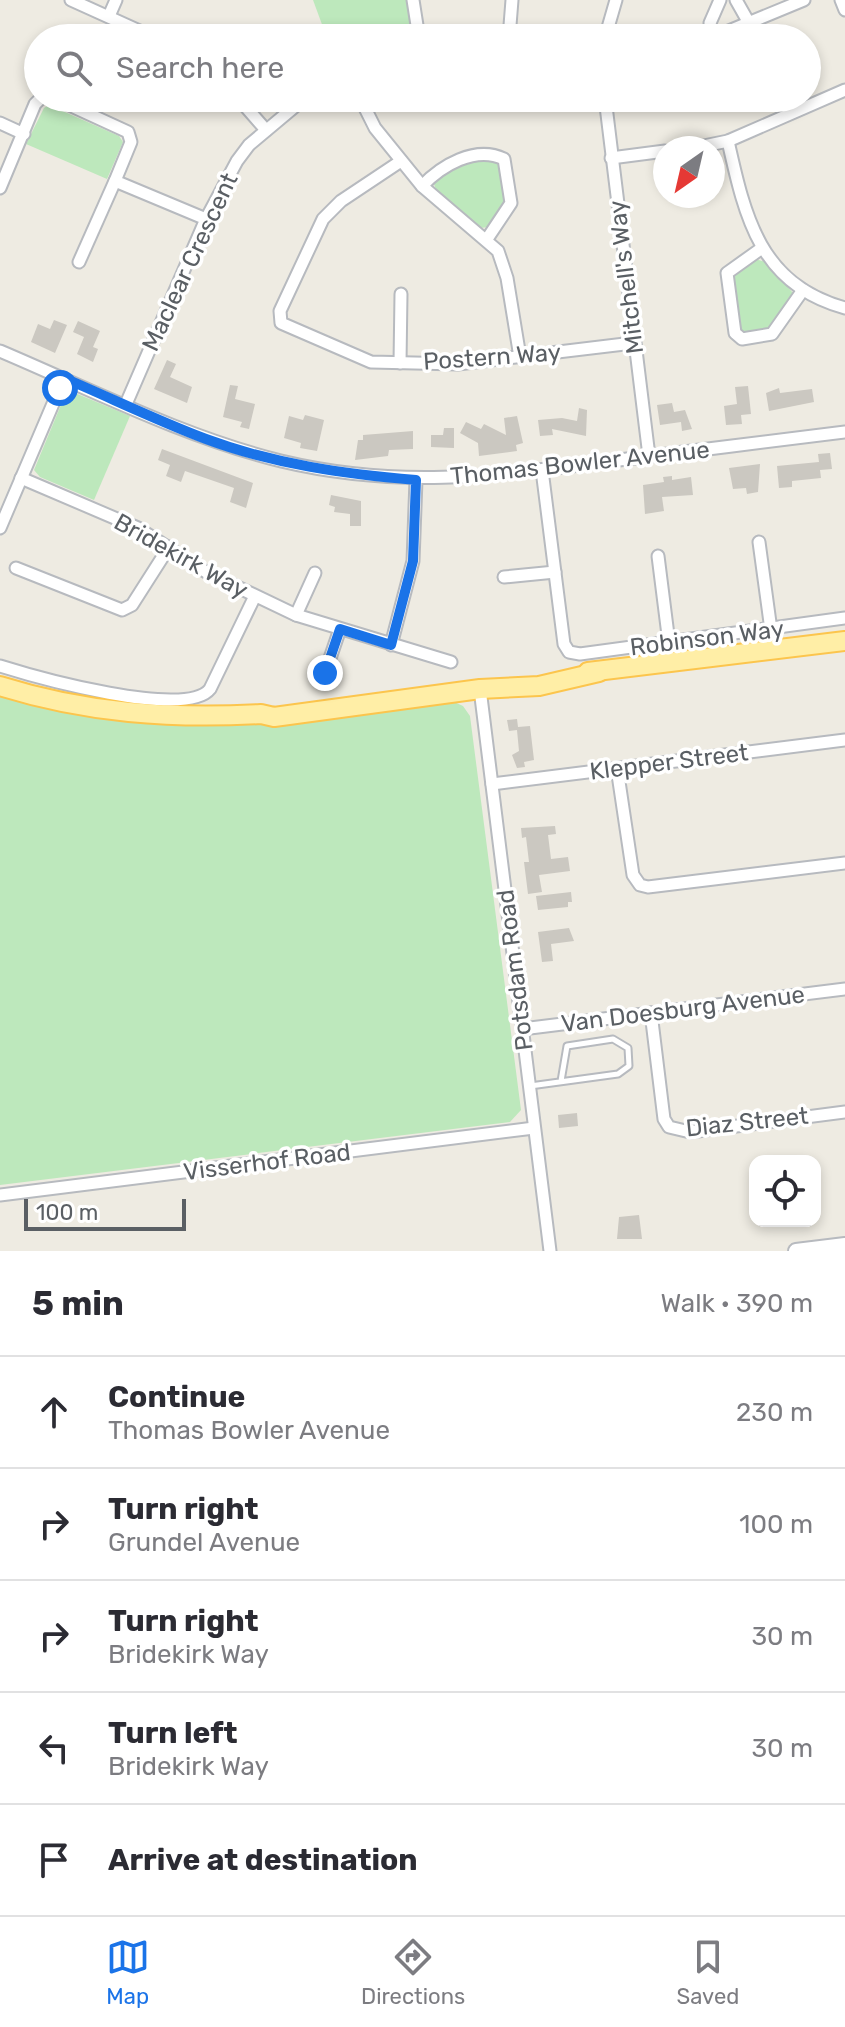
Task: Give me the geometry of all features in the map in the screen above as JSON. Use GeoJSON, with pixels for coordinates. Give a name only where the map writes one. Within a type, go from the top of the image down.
{"type":"FeatureCollection","features":[{"type":"Feature","properties":{"kind":"main road"},"geometry":{"type":"LineString","coordinates":[[0,686],[74,705],[142,715],[200,717],[261,714],[274,717],[480,689],[492,683],[537,674],[599,672],[845,641]]}},
{"type":"Feature","properties":{"kind":"street"},"geometry":{"type":"LineString","coordinates":[[71,0],[126,24]]}},
{"type":"Feature","properties":{"kind":"street"},"geometry":{"type":"LineString","coordinates":[[109,16],[116,0]]}},
{"type":"Feature","properties":{"kind":"street"},"geometry":{"type":"LineString","coordinates":[[413,0],[417,24]]}},
{"type":"Feature","properties":{"kind":"street"},"geometry":{"type":"LineString","coordinates":[[510,24],[512,0]]}},
{"type":"Feature","properties":{"kind":"street"},"geometry":{"type":"LineString","coordinates":[[609,24],[616,0]]}},
{"type":"Feature","properties":{"kind":"street"},"geometry":{"type":"LineString","coordinates":[[711,24],[720,0]]}},
{"type":"Feature","properties":{"kind":"street"},"geometry":{"type":"LineString","coordinates":[[736,0],[749,23],[804,0]]}},
{"type":"Feature","properties":{"kind":"street"},"geometry":{"type":"LineString","coordinates":[[841,0],[845,10]]}},
{"type":"Feature","properties":{"kind":"street"},"geometry":{"type":"LineString","coordinates":[[821,100],[845,90]]}},
{"type":"Feature","properties":{"kind":"street"},"geometry":{"type":"LineString","coordinates":[[0,188],[32,112]]}},
{"type":"Feature","properties":{"kind":"street"},"geometry":{"type":"LineString","coordinates":[[79,262],[131,142],[128,132],[84,112]]}},
{"type":"Feature","properties":{"kind":"street"},"geometry":{"type":"LineString","coordinates":[[250,112],[266,130]]}},
{"type":"Feature","properties":{"kind":"street","name":"Maclear Crescent"},"geometry":{"type":"LineString","coordinates":[[126,404],[206,219],[241,155],[288,112]]}},
{"type":"Feature","properties":{"kind":"street"},"geometry":{"type":"LineString","coordinates":[[367,112],[375,128],[422,186],[487,239],[504,265],[520,357]]}},
{"type":"Feature","properties":{"kind":"street","name":"Mitchell's Way"},"geometry":{"type":"LineString","coordinates":[[606,112],[649,456]]}},
{"type":"Feature","properties":{"kind":"street"},"geometry":{"type":"LineString","coordinates":[[725,142],[795,112]]}},
{"type":"Feature","properties":{"kind":"street"},"geometry":{"type":"LineString","coordinates":[[0,123],[24,134]]}},
{"type":"Feature","properties":{"kind":"street"},"geometry":{"type":"LineString","coordinates":[[728,141],[747,217],[762,248],[780,271],[803,290],[845,308]]}},
{"type":"Feature","properties":{"kind":"street"},"geometry":{"type":"LineString","coordinates":[[611,158],[653,153]]}},
{"type":"Feature","properties":{"kind":"street"},"geometry":{"type":"LineString","coordinates":[[422,186],[442,167],[459,159],[496,155],[504,159],[511,203],[487,239]]}},
{"type":"Feature","properties":{"kind":"street","name":"Postern Way"},"geometry":{"type":"LineString","coordinates":[[401,161],[341,201],[323,219],[279,317],[286,326],[361,358],[400,363],[458,364],[633,343]]}},
{"type":"Feature","properties":{"kind":"street"},"geometry":{"type":"LineString","coordinates":[[115,181],[206,219]]}},
{"type":"Feature","properties":{"kind":"street"},"geometry":{"type":"LineString","coordinates":[[762,248],[727,273],[735,333],[742,339],[772,334],[803,290]]}},
{"type":"Feature","properties":{"kind":"street"},"geometry":{"type":"LineString","coordinates":[[400,363],[401,294]]}},
{"type":"Feature","properties":{"kind":"street","name":"Thomas Bowler Avenue"},"geometry":{"type":"LineString","coordinates":[[0,351],[205,438],[282,461],[343,473],[416,480],[542,470],[845,432]]}},
{"type":"Feature","properties":{"kind":"street"},"geometry":{"type":"LineString","coordinates":[[0,528],[64,378]]}},
{"type":"Feature","properties":{"kind":"street"},"geometry":{"type":"LineString","coordinates":[[504,577],[555,572],[542,470]]}},
{"type":"Feature","properties":{"kind":"street","name":"Bridekirk Way"},"geometry":{"type":"LineString","coordinates":[[21,478],[138,528],[255,596],[296,615],[451,662]]}},
{"type":"Feature","properties":{"kind":"street"},"geometry":{"type":"LineString","coordinates":[[391,645],[412,570],[416,480]]}},
{"type":"Feature","properties":{"kind":"street"},"geometry":{"type":"LineString","coordinates":[[759,542],[771,630]]}},
{"type":"Feature","properties":{"kind":"street"},"geometry":{"type":"LineString","coordinates":[[16,568],[122,610],[132,605],[169,547]]}},
{"type":"Feature","properties":{"kind":"street"},"geometry":{"type":"LineString","coordinates":[[658,556],[669,643]]}},
{"type":"Feature","properties":{"kind":"street","name":"Robinson Way"},"geometry":{"type":"LineString","coordinates":[[555,572],[564,644],[569,652],[580,654],[845,618]]}},
{"type":"Feature","properties":{"kind":"street"},"geometry":{"type":"LineString","coordinates":[[296,615],[315,573]]}},
{"type":"Feature","properties":{"kind":"street"},"geometry":{"type":"LineString","coordinates":[[0,666],[78,689],[198,698],[210,689],[255,596]]}},
{"type":"Feature","properties":{"kind":"street"},"geometry":{"type":"LineString","coordinates":[[325,673],[340,629]]}},
{"type":"Feature","properties":{"kind":"street","name":"Potsdam Road"},"geometry":{"type":"LineString","coordinates":[[480,689],[550,1251]]}},
{"type":"Feature","properties":{"kind":"street","name":"Klepper Street"},"geometry":{"type":"LineString","coordinates":[[492,784],[845,740]]}},
{"type":"Feature","properties":{"kind":"street"},"geometry":{"type":"LineString","coordinates":[[617,768],[633,875],[640,885],[648,887],[845,863]]}},
{"type":"Feature","properties":{"kind":"street","name":"Van Doesburg Avenue"},"geometry":{"type":"LineString","coordinates":[[522,1029],[845,989]]}},
{"type":"Feature","properties":{"kind":"street","name":"Diaz Street"},"geometry":{"type":"LineString","coordinates":[[651,1013],[664,1119],[669,1127],[690,1132],[845,1112]]}},
{"type":"Feature","properties":{"kind":"street","name":"Visserhof Road"},"geometry":{"type":"LineString","coordinates":[[0,1195],[534,1128]]}},
{"type":"Feature","properties":{"kind":"street"},"geometry":{"type":"LineString","coordinates":[[796,1251],[845,1245]]}},
{"type":"Feature","properties":{"kind":"lane"},"geometry":{"type":"LineString","coordinates":[[529,1086],[623,1072],[629,1066],[628,1048],[613,1039],[567,1046],[561,1081]]}},
{"type":"Feature","properties":{"kind":"green space"},"geometry":{"type":"Polygon","coordinates":[[[313,0],[408,0],[412,24],[322,24],[313,0]]]}},
{"type":"Feature","properties":{"kind":"green space"},"geometry":{"type":"Polygon","coordinates":[[[42,112],[65,112],[119,136],[123,142],[107,179],[26,144],[42,112]]]}},
{"type":"Feature","properties":{"kind":"green space"},"geometry":{"type":"Polygon","coordinates":[[[491,160],[501,164],[507,203],[488,227],[481,228],[444,201],[438,194],[434,180],[461,163],[491,160]]]}},
{"type":"Feature","properties":{"kind":"green space"},"geometry":{"type":"Polygon","coordinates":[[[755,259],[766,262],[793,293],[772,329],[743,334],[738,331],[731,276],[755,259]]]}},
{"type":"Feature","properties":{"kind":"green space"},"geometry":{"type":"Polygon","coordinates":[[[75,393],[130,416],[94,500],[40,477],[34,470],[63,400],[75,393]]]}},
{"type":"Feature","properties":{"kind":"green space"},"geometry":{"type":"Polygon","coordinates":[[[0,695],[58,710],[114,719],[169,723],[279,719],[450,700],[463,706],[470,716],[521,1110],[510,1122],[0,1185],[0,695]]]}},
{"type":"Feature","properties":{"kind":"building"},"geometry":{"type":"Polygon","coordinates":[[[54,320],[67,325],[55,353],[31,342],[38,324],[50,329],[54,320]]]}},
{"type":"Feature","properties":{"kind":"building"},"geometry":{"type":"Polygon","coordinates":[[[78,321],[100,331],[93,347],[98,349],[93,362],[77,354],[84,337],[73,332],[78,321]]]}},
{"type":"Feature","properties":{"kind":"building"},"geometry":{"type":"Polygon","coordinates":[[[167,360],[176,364],[170,377],[192,387],[187,403],[154,389],[167,360]]]}},
{"type":"Feature","properties":{"kind":"building"},"geometry":{"type":"Polygon","coordinates":[[[230,385],[238,386],[235,399],[255,404],[249,429],[240,427],[242,422],[223,417],[230,385]]]}},
{"type":"Feature","properties":{"kind":"building"},"geometry":{"type":"Polygon","coordinates":[[[748,386],[751,414],[741,415],[742,424],[726,425],[724,406],[737,404],[735,387],[748,386]]]}},
{"type":"Feature","properties":{"kind":"building"},"geometry":{"type":"Polygon","coordinates":[[[779,388],[780,393],[812,389],[814,402],[769,411],[766,393],[779,388]]]}},
{"type":"Feature","properties":{"kind":"building"},"geometry":{"type":"Polygon","coordinates":[[[672,403],[674,412],[685,410],[692,429],[682,431],[681,422],[660,425],[657,405],[672,403]]]}},
{"type":"Feature","properties":{"kind":"building"},"geometry":{"type":"Polygon","coordinates":[[[579,408],[587,410],[586,436],[552,429],[553,435],[540,436],[538,420],[562,418],[577,421],[579,408]]]}},
{"type":"Feature","properties":{"kind":"building"},"geometry":{"type":"Polygon","coordinates":[[[305,415],[324,420],[317,451],[300,448],[301,443],[284,438],[289,416],[303,420],[305,415]]]}},
{"type":"Feature","properties":{"kind":"building"},"geometry":{"type":"Polygon","coordinates":[[[517,416],[523,443],[516,445],[517,451],[479,456],[478,443],[460,433],[466,422],[481,429],[484,424],[506,435],[504,418],[517,416]]]}},
{"type":"Feature","properties":{"kind":"building"},"geometry":{"type":"Polygon","coordinates":[[[444,428],[454,428],[454,448],[431,447],[431,435],[443,435],[444,428]]]}},
{"type":"Feature","properties":{"kind":"building"},"geometry":{"type":"Polygon","coordinates":[[[413,431],[413,449],[389,450],[388,456],[355,460],[358,440],[363,440],[363,435],[413,431]]]}},
{"type":"Feature","properties":{"kind":"building"},"geometry":{"type":"Polygon","coordinates":[[[162,449],[253,483],[246,508],[230,502],[234,488],[185,471],[181,482],[166,476],[170,465],[158,460],[162,449]]]}},
{"type":"Feature","properties":{"kind":"building"},"geometry":{"type":"Polygon","coordinates":[[[830,453],[832,469],[820,470],[821,478],[792,481],[792,487],[779,488],[777,466],[819,462],[818,454],[830,453]]]}},
{"type":"Feature","properties":{"kind":"building"},"geometry":{"type":"Polygon","coordinates":[[[760,464],[758,492],[747,494],[746,488],[733,489],[729,468],[760,464]]]}},
{"type":"Feature","properties":{"kind":"building"},"geometry":{"type":"Polygon","coordinates":[[[672,476],[672,480],[691,477],[693,495],[662,497],[664,511],[645,514],[643,485],[664,482],[663,477],[672,476]]]}},
{"type":"Feature","properties":{"kind":"building"},"geometry":{"type":"Polygon","coordinates":[[[331,495],[361,501],[361,526],[350,526],[350,514],[334,512],[335,507],[329,505],[331,495]]]}},
{"type":"Feature","properties":{"kind":"building"},"geometry":{"type":"Polygon","coordinates":[[[517,719],[518,727],[530,726],[534,760],[524,762],[525,767],[517,768],[512,755],[519,751],[517,730],[509,731],[507,720],[517,719]]]}},
{"type":"Feature","properties":{"kind":"building"},"geometry":{"type":"Polygon","coordinates":[[[555,826],[556,834],[548,835],[551,859],[568,857],[570,871],[539,875],[542,892],[528,894],[524,862],[529,862],[526,837],[522,838],[521,828],[555,826]]]}},
{"type":"Feature","properties":{"kind":"building"},"geometry":{"type":"Polygon","coordinates":[[[571,892],[572,902],[568,902],[568,907],[538,910],[536,896],[571,892]]]}},
{"type":"Feature","properties":{"kind":"building"},"geometry":{"type":"Polygon","coordinates":[[[569,928],[574,941],[551,944],[553,961],[542,962],[538,932],[569,928]]]}},
{"type":"Feature","properties":{"kind":"building"},"geometry":{"type":"Polygon","coordinates":[[[577,1113],[578,1126],[559,1128],[558,1115],[577,1113]]]}},
{"type":"Feature","properties":{"kind":"building"},"geometry":{"type":"Polygon","coordinates":[[[639,1215],[642,1239],[617,1239],[619,1217],[639,1215]]]}},
{"type":"Feature","properties":{"kind":"route"},"geometry":{"type":"LineString","coordinates":[[60,388],[64,378],[205,438],[282,461],[343,473],[416,480],[413,561],[406,598],[391,645],[340,629],[325,673]]}}]}
